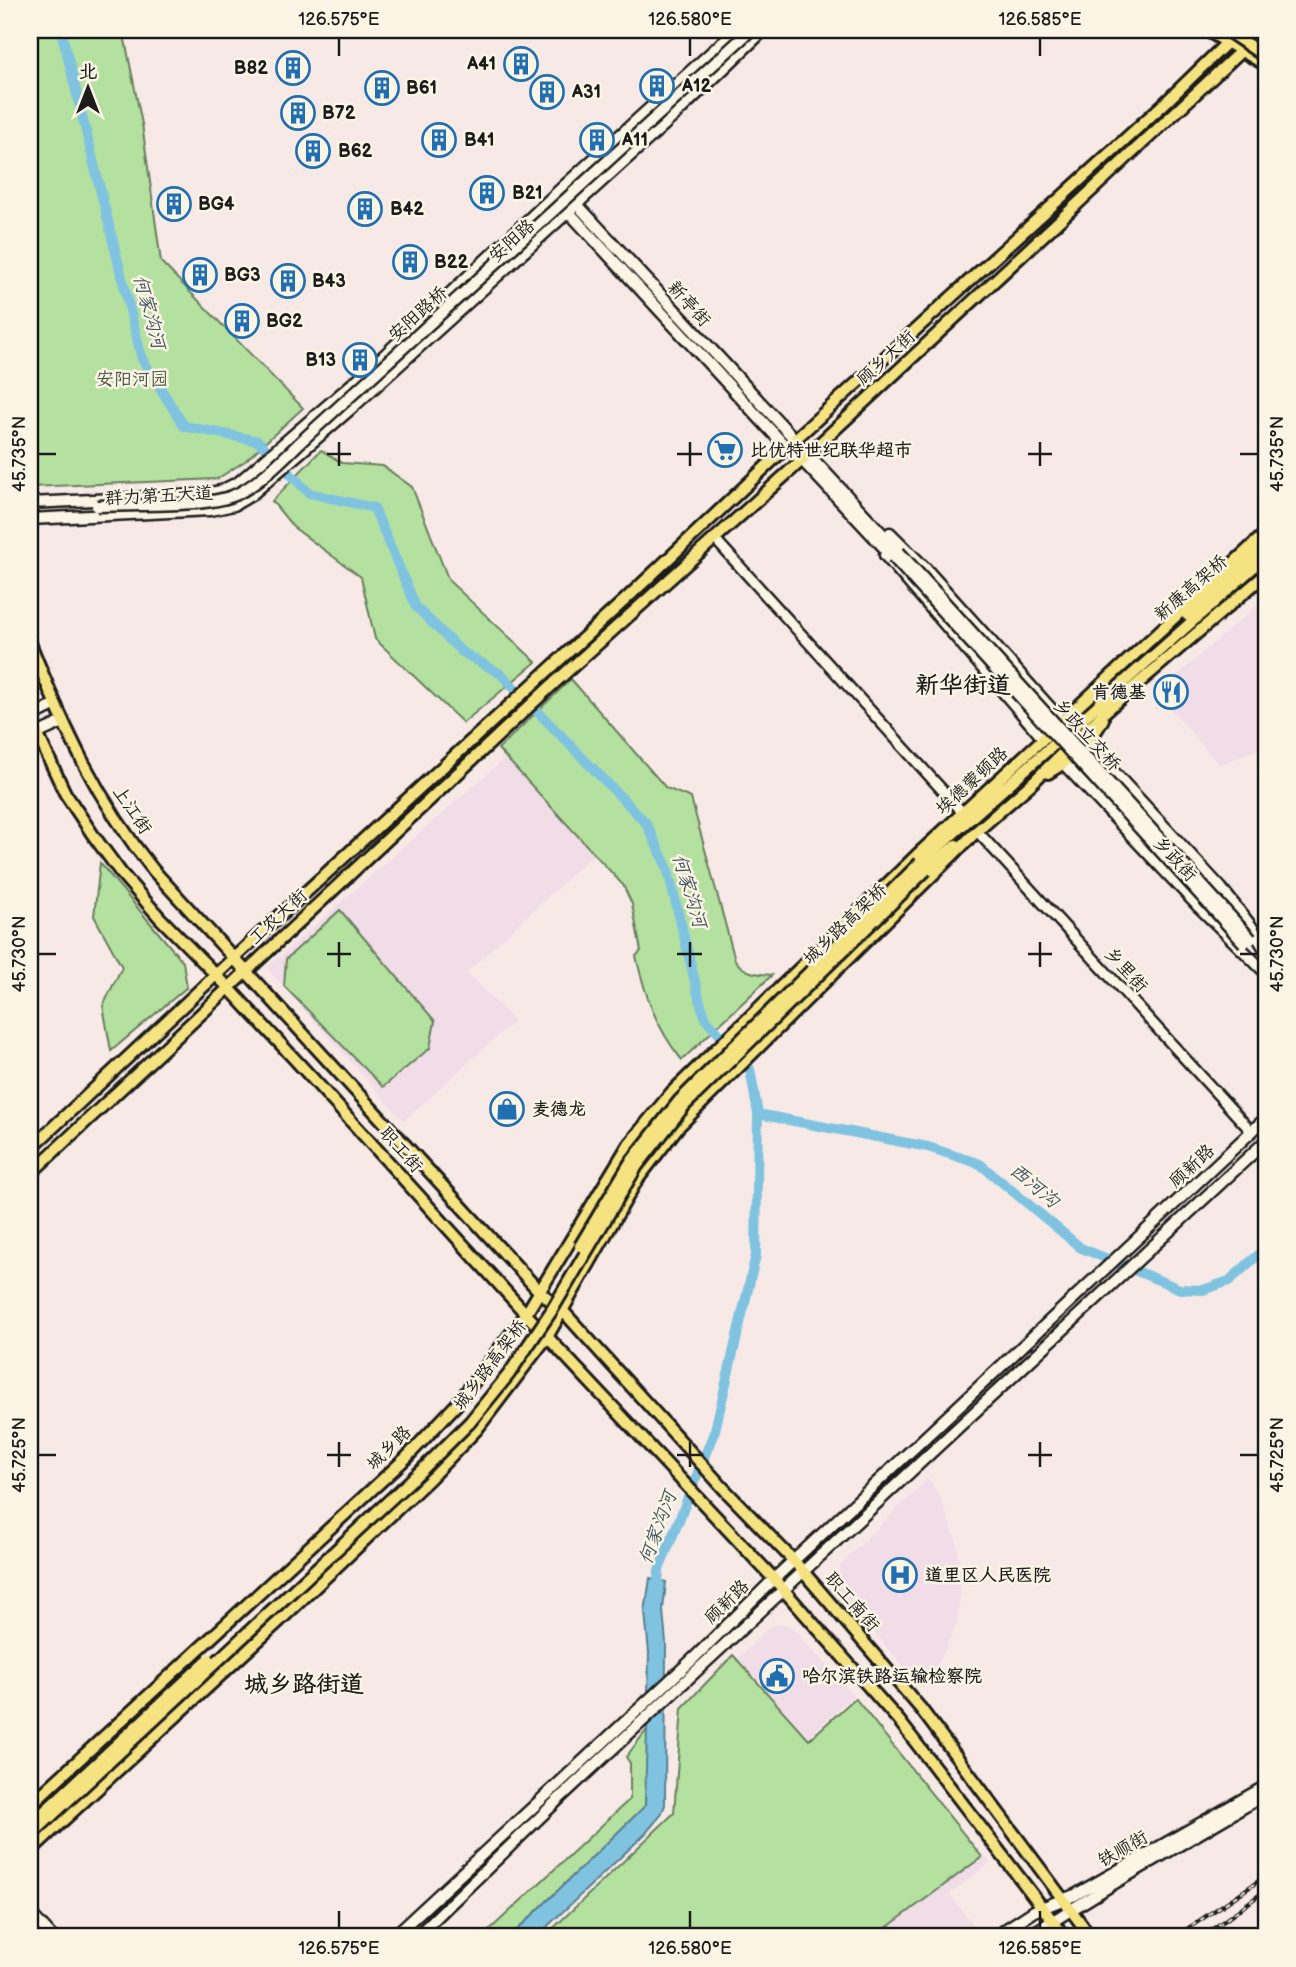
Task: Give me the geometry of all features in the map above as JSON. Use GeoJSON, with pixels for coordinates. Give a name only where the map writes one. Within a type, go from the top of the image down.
{"type":"FeatureCollection","features":[{"type":"Feature","properties":{"kind":"main road","name":"安阳路"},"geometry":{"type":"LineString","coordinates":[[296,433],[373,366],[736,30]]}},
{"type":"Feature","properties":{"kind":"main road","name":"安阳路桥"},"geometry":{"type":"LineString","coordinates":[[60,501],[97,506],[218,500],[239,494],[319,426],[751,30]]}},
{"type":"Feature","properties":{"kind":"main road","name":"安阳路"},"geometry":{"type":"LineString","coordinates":[[310,445],[676,114],[764,30]]}},
{"type":"Feature","properties":{"kind":"main road"},"geometry":{"type":"LineString","coordinates":[[1206,30],[1266,65]]}},
{"type":"Feature","properties":{"kind":"main road"},"geometry":{"type":"LineString","coordinates":[[1226,30],[1266,57]]}},
{"type":"Feature","properties":{"kind":"main road"},"geometry":{"type":"LineString","coordinates":[[1231,30],[1266,49]]}},
{"type":"Feature","properties":{"kind":"main road","name":"顾乡大街"},"geometry":{"type":"LineString","coordinates":[[541,675],[1240,30]]}},
{"type":"Feature","properties":{"kind":"main road","name":"顾乡大街"},"geometry":{"type":"LineString","coordinates":[[551,686],[805,456],[1262,31]]}},
{"type":"Feature","properties":{"kind":"main road","name":"新亭街"},"geometry":{"type":"LineString","coordinates":[[558,192],[790,444]]}},
{"type":"Feature","properties":{"kind":"main road","name":"群力第五大道"},"geometry":{"type":"LineString","coordinates":[[32,502],[211,493],[231,486],[296,433]]}},
{"type":"Feature","properties":{"kind":"main road"},"geometry":{"type":"LineString","coordinates":[[790,444],[868,517],[903,544],[1065,725]]}},
{"type":"Feature","properties":{"kind":"main road","name":"群力第五大道"},"geometry":{"type":"LineString","coordinates":[[30,519],[222,509],[241,501],[260,488],[310,445]]}},
{"type":"Feature","properties":{"kind":"main road"},"geometry":{"type":"LineString","coordinates":[[805,456],[866,529],[888,560],[1043,738]]}},
{"type":"Feature","properties":{"kind":"main road"},"geometry":{"type":"LineString","coordinates":[[868,517],[896,554]]}},
{"type":"Feature","properties":{"kind":"main road"},"geometry":{"type":"LineString","coordinates":[[30,526],[45,518]]}},
{"type":"Feature","properties":{"kind":"main road"},"geometry":{"type":"LineString","coordinates":[[866,529],[896,554]]}},
{"type":"Feature","properties":{"kind":"main road","name":"埃德蒙顿路"},"geometry":{"type":"LineString","coordinates":[[964,818],[1266,533]]}},
{"type":"Feature","properties":{"kind":"main road","name":"新康高架桥"},"geometry":{"type":"LineString","coordinates":[[1065,725],[1266,546]]}},
{"type":"Feature","properties":{"kind":"main road","name":"乡政立交桥"},"geometry":{"type":"LineString","coordinates":[[896,554],[1247,941]]}},
{"type":"Feature","properties":{"kind":"main road","name":"埃德蒙顿路"},"geometry":{"type":"LineString","coordinates":[[923,866],[964,818],[1043,738],[1065,725],[1266,556]]}},
{"type":"Feature","properties":{"kind":"main road"},"geometry":{"type":"LineString","coordinates":[[30,1851],[429,1479],[477,1429],[547,1337],[637,1180],[678,1128],[726,1078],[977,831],[1031,784],[1107,710],[1266,574]]}},
{"type":"Feature","properties":{"kind":"main road","name":"上江街"},"geometry":{"type":"LineString","coordinates":[[30,643],[54,705],[92,783],[114,818],[154,870],[247,970]]}},
{"type":"Feature","properties":{"kind":"main road","name":"工农大街"},"geometry":{"type":"LineString","coordinates":[[30,1149],[541,675]]}},
{"type":"Feature","properties":{"kind":"main road","name":"工农大街"},"geometry":{"type":"LineString","coordinates":[[30,1174],[551,686]]}},
{"type":"Feature","properties":{"kind":"main road"},"geometry":{"type":"LineString","coordinates":[[54,705],[30,717],[33,735],[65,793],[93,835],[160,918],[228,987]]}},
{"type":"Feature","properties":{"kind":"main road"},"geometry":{"type":"LineString","coordinates":[[1031,784],[1064,764],[1087,743],[1107,710]]}},
{"type":"Feature","properties":{"kind":"main road"},"geometry":{"type":"LineString","coordinates":[[33,735],[63,722]]}},
{"type":"Feature","properties":{"kind":"main road","name":"乡政街"},"geometry":{"type":"LineString","coordinates":[[1087,743],[1220,888],[1251,926],[1266,954]]}},
{"type":"Feature","properties":{"kind":"main road","name":"乡政街"},"geometry":{"type":"LineString","coordinates":[[1064,764],[1199,907],[1266,973]]}},
{"type":"Feature","properties":{"kind":"main road","name":"城乡路"},"geometry":{"type":"LineString","coordinates":[[30,1805],[406,1458],[457,1404],[526,1314],[629,1144],[672,1092],[927,846],[964,818]]}},
{"type":"Feature","properties":{"kind":"main road"},"geometry":{"type":"LineString","coordinates":[[923,866],[977,831]]}},
{"type":"Feature","properties":{"kind":"main road","name":"城乡路高架桥"},"geometry":{"type":"LineString","coordinates":[[30,1825],[463,1422],[531,1333],[608,1197],[664,1119],[712,1066],[923,866]]}},
{"type":"Feature","properties":{"kind":"main road","name":"城乡路高架桥"},"geometry":{"type":"LineString","coordinates":[[30,1836],[463,1429],[503,1383],[536,1335],[637,1166],[685,1105],[923,866]]}},
{"type":"Feature","properties":{"kind":"main road","name":"乡政街"},"geometry":{"type":"LineString","coordinates":[[1247,941],[1266,954]]}},
{"type":"Feature","properties":{"kind":"main road","name":"乡政街"},"geometry":{"type":"LineString","coordinates":[[1247,941],[1266,973]]}},
{"type":"Feature","properties":{"kind":"main road","name":"职工街"},"geometry":{"type":"LineString","coordinates":[[247,970],[539,1292],[562,1310]]}},
{"type":"Feature","properties":{"kind":"main road","name":"职工街"},"geometry":{"type":"LineString","coordinates":[[228,987],[547,1337]]}},
{"type":"Feature","properties":{"kind":"main road","name":"顾新路"},"geometry":{"type":"LineString","coordinates":[[393,1937],[693,1659],[794,1560],[1266,1118]]}},
{"type":"Feature","properties":{"kind":"main road","name":"顾新路"},"geometry":{"type":"LineString","coordinates":[[416,1937],[563,1795],[1266,1142]]}},
{"type":"Feature","properties":{"kind":"main road","name":"职工南街"},"geometry":{"type":"LineString","coordinates":[[562,1310],[726,1491],[794,1560],[921,1709],[1091,1937]]}},
{"type":"Feature","properties":{"kind":"main road"},"geometry":{"type":"LineString","coordinates":[[547,1337],[774,1579],[900,1722],[1065,1937]]}},
{"type":"Feature","properties":{"kind":"main road"},"geometry":{"type":"LineString","coordinates":[[30,1818],[72,1786]]}},
{"type":"Feature","properties":{"kind":"main road","name":"铁顺街"},"geometry":{"type":"LineString","coordinates":[[994,1937],[1041,1908],[1075,1895],[1266,1786]]}},
{"type":"Feature","properties":{"kind":"main road","name":"铁顺街"},"geometry":{"type":"LineString","coordinates":[[1027,1937],[1266,1794]]}},
{"type":"Feature","properties":{"kind":"main road"},"geometry":{"type":"LineString","coordinates":[[30,1913],[52,1937]]}},
{"type":"Feature","properties":{"kind":"street"},"geometry":{"type":"LineString","coordinates":[[714,538],[964,818]]}},
{"type":"Feature","properties":{"kind":"street","name":"乡里街"},"geometry":{"type":"LineString","coordinates":[[977,831],[1252,1132]]}},
{"type":"Feature","properties":{"kind":"shaded area"},"geometry":{"type":"Polygon","coordinates":[[[1266,597],[1266,746],[1219,765],[1157,693],[1266,597]]]}},
{"type":"Feature","properties":{"kind":"shaded area"},"geometry":{"type":"Polygon","coordinates":[[[506,757],[595,853],[467,972],[514,1021],[404,1121],[266,968],[506,757]]]}},
{"type":"Feature","properties":{"kind":"shaded area","name":"道里区人民医院"},"geometry":{"type":"Polygon","coordinates":[[[928,1478],[939,1495],[957,1542],[961,1586],[957,1623],[941,1659],[923,1688],[837,1591],[840,1565],[928,1478]]]}},
{"type":"Feature","properties":{"kind":"shaded area"},"geometry":{"type":"Polygon","coordinates":[[[784,1623],[791,1626],[853,1695],[809,1737],[738,1658],[767,1629],[784,1623]]]}},
{"type":"Feature","properties":{"kind":"shaded area"},"geometry":{"type":"Polygon","coordinates":[[[984,1855],[990,1863],[950,1894],[982,1937],[877,1937],[984,1855]]]}},
{"type":"Feature","properties":{"kind":"green space","name":"安阳河园"},"geometry":{"type":"Polygon","coordinates":[[[30,30],[123,30],[142,124],[161,262],[303,408],[245,461],[217,479],[30,487],[30,30]]]}},
{"type":"Feature","properties":{"kind":"green space"},"geometry":{"type":"Polygon","coordinates":[[[321,450],[342,463],[383,466],[412,487],[449,581],[536,662],[463,723],[375,639],[361,577],[293,527],[272,501],[321,450]]]}},
{"type":"Feature","properties":{"kind":"green space"},"geometry":{"type":"Polygon","coordinates":[[[571,679],[666,788],[691,798],[735,960],[742,968],[751,972],[772,975],[682,1060],[658,1023],[643,984],[636,956],[641,951],[632,904],[623,885],[498,749],[571,679]]]}},
{"type":"Feature","properties":{"kind":"green space"},"geometry":{"type":"Polygon","coordinates":[[[100,863],[183,962],[187,987],[111,1051],[103,1006],[122,967],[94,916],[100,863]]]}},
{"type":"Feature","properties":{"kind":"green space"},"geometry":{"type":"Polygon","coordinates":[[[340,910],[435,1021],[430,1048],[383,1087],[284,986],[286,959],[340,910]]]}},
{"type":"Feature","properties":{"kind":"green space"},"geometry":{"type":"Polygon","coordinates":[[[733,1655],[809,1740],[855,1698],[982,1857],[874,1937],[544,1937],[674,1813],[682,1708],[733,1655]]]}},
{"type":"Feature","properties":{"kind":"green space"},"geometry":{"type":"Polygon","coordinates":[[[649,1727],[645,1806],[510,1937],[482,1937],[630,1799],[630,1763],[626,1757],[649,1727]]]}},
{"type":"Feature","properties":{"kind":"water"},"geometry":{"type":"Polygon","coordinates":[[[650,1578],[666,1582],[663,1610],[666,1643],[665,1805],[661,1815],[645,1834],[536,1937],[510,1937],[645,1806],[649,1653],[645,1612],[650,1578]]]}},
{"type":"Feature","properties":{"kind":"waterway","name":"何家沟河"},"geometry":{"type":"LineString","coordinates":[[61,30],[142,359],[184,426],[258,441],[309,493],[374,508],[416,607],[462,652],[501,674],[646,823],[667,867],[706,1019],[750,1069],[758,1114],[756,1255],[715,1430],[659,1570],[657,1593]]}},
{"type":"Feature","properties":{"kind":"waterway","name":"西河沟"},"geometry":{"type":"LineString","coordinates":[[758,1114],[928,1147],[980,1164],[1081,1248],[1180,1289],[1203,1290],[1229,1281],[1266,1248]]}},
{"type":"Feature","properties":{"kind":"railway"},"geometry":{"type":"LineString","coordinates":[[1175,1937],[1266,1876]]}},
{"type":"Feature","properties":{"kind":"railway"},"geometry":{"type":"LineString","coordinates":[[1202,1937],[1266,1890]]}},
{"type":"Feature","properties":{"kind":"place","name":"A41"},"geometry":{"type":"Point","coordinates":[521,64]}},
{"type":"Feature","properties":{"kind":"place","name":"B82"},"geometry":{"type":"Point","coordinates":[293,68]}},
{"type":"Feature","properties":{"kind":"place","name":"A12"},"geometry":{"type":"Point","coordinates":[657,86]}},
{"type":"Feature","properties":{"kind":"place","name":"B61"},"geometry":{"type":"Point","coordinates":[382,88]}},
{"type":"Feature","properties":{"kind":"place","name":"A31"},"geometry":{"type":"Point","coordinates":[547,92]}},
{"type":"Feature","properties":{"kind":"place","name":"B72"},"geometry":{"type":"Point","coordinates":[298,113]}},
{"type":"Feature","properties":{"kind":"place","name":"B41"},"geometry":{"type":"Point","coordinates":[439,140]}},
{"type":"Feature","properties":{"kind":"place","name":"A11"},"geometry":{"type":"Point","coordinates":[597,140]}},
{"type":"Feature","properties":{"kind":"place","name":"B62"},"geometry":{"type":"Point","coordinates":[313,151]}},
{"type":"Feature","properties":{"kind":"place","name":"B21"},"geometry":{"type":"Point","coordinates":[487,193]}},
{"type":"Feature","properties":{"kind":"place","name":"BG4"},"geometry":{"type":"Point","coordinates":[174,204]}},
{"type":"Feature","properties":{"kind":"place","name":"B42"},"geometry":{"type":"Point","coordinates":[365,209]}},
{"type":"Feature","properties":{"kind":"place","name":"B22"},"geometry":{"type":"Point","coordinates":[410,262]}},
{"type":"Feature","properties":{"kind":"place","name":"BG3"},"geometry":{"type":"Point","coordinates":[200,275]}},
{"type":"Feature","properties":{"kind":"place","name":"B43"},"geometry":{"type":"Point","coordinates":[288,281]}},
{"type":"Feature","properties":{"kind":"place","name":"BG2"},"geometry":{"type":"Point","coordinates":[242,321]}},
{"type":"Feature","properties":{"kind":"place","name":"B13"},"geometry":{"type":"Point","coordinates":[360,360]}},
{"type":"Feature","properties":{"kind":"place","name":"比优特世纪联华超市"},"geometry":{"type":"Point","coordinates":[725,450]}},
{"type":"Feature","properties":{"kind":"place","name":"肯德基"},"geometry":{"type":"Point","coordinates":[1171,692]}},
{"type":"Feature","properties":{"kind":"place","name":"麦德龙"},"geometry":{"type":"Point","coordinates":[507,1109]}},
{"type":"Feature","properties":{"kind":"place","name":"道里区人民医院"},"geometry":{"type":"Point","coordinates":[900,1575]}},
{"type":"Feature","properties":{"kind":"place","name":"哈尔滨铁路运输检察院"},"geometry":{"type":"Point","coordinates":[777,1676]}},
{"type":"Feature","properties":{"kind":"district","name":"新华街道"},"geometry":{"type":"Point","coordinates":[963,685]}},
{"type":"Feature","properties":{"kind":"district","name":"城乡路街道"},"geometry":{"type":"Point","coordinates":[304,1684]}}]}
